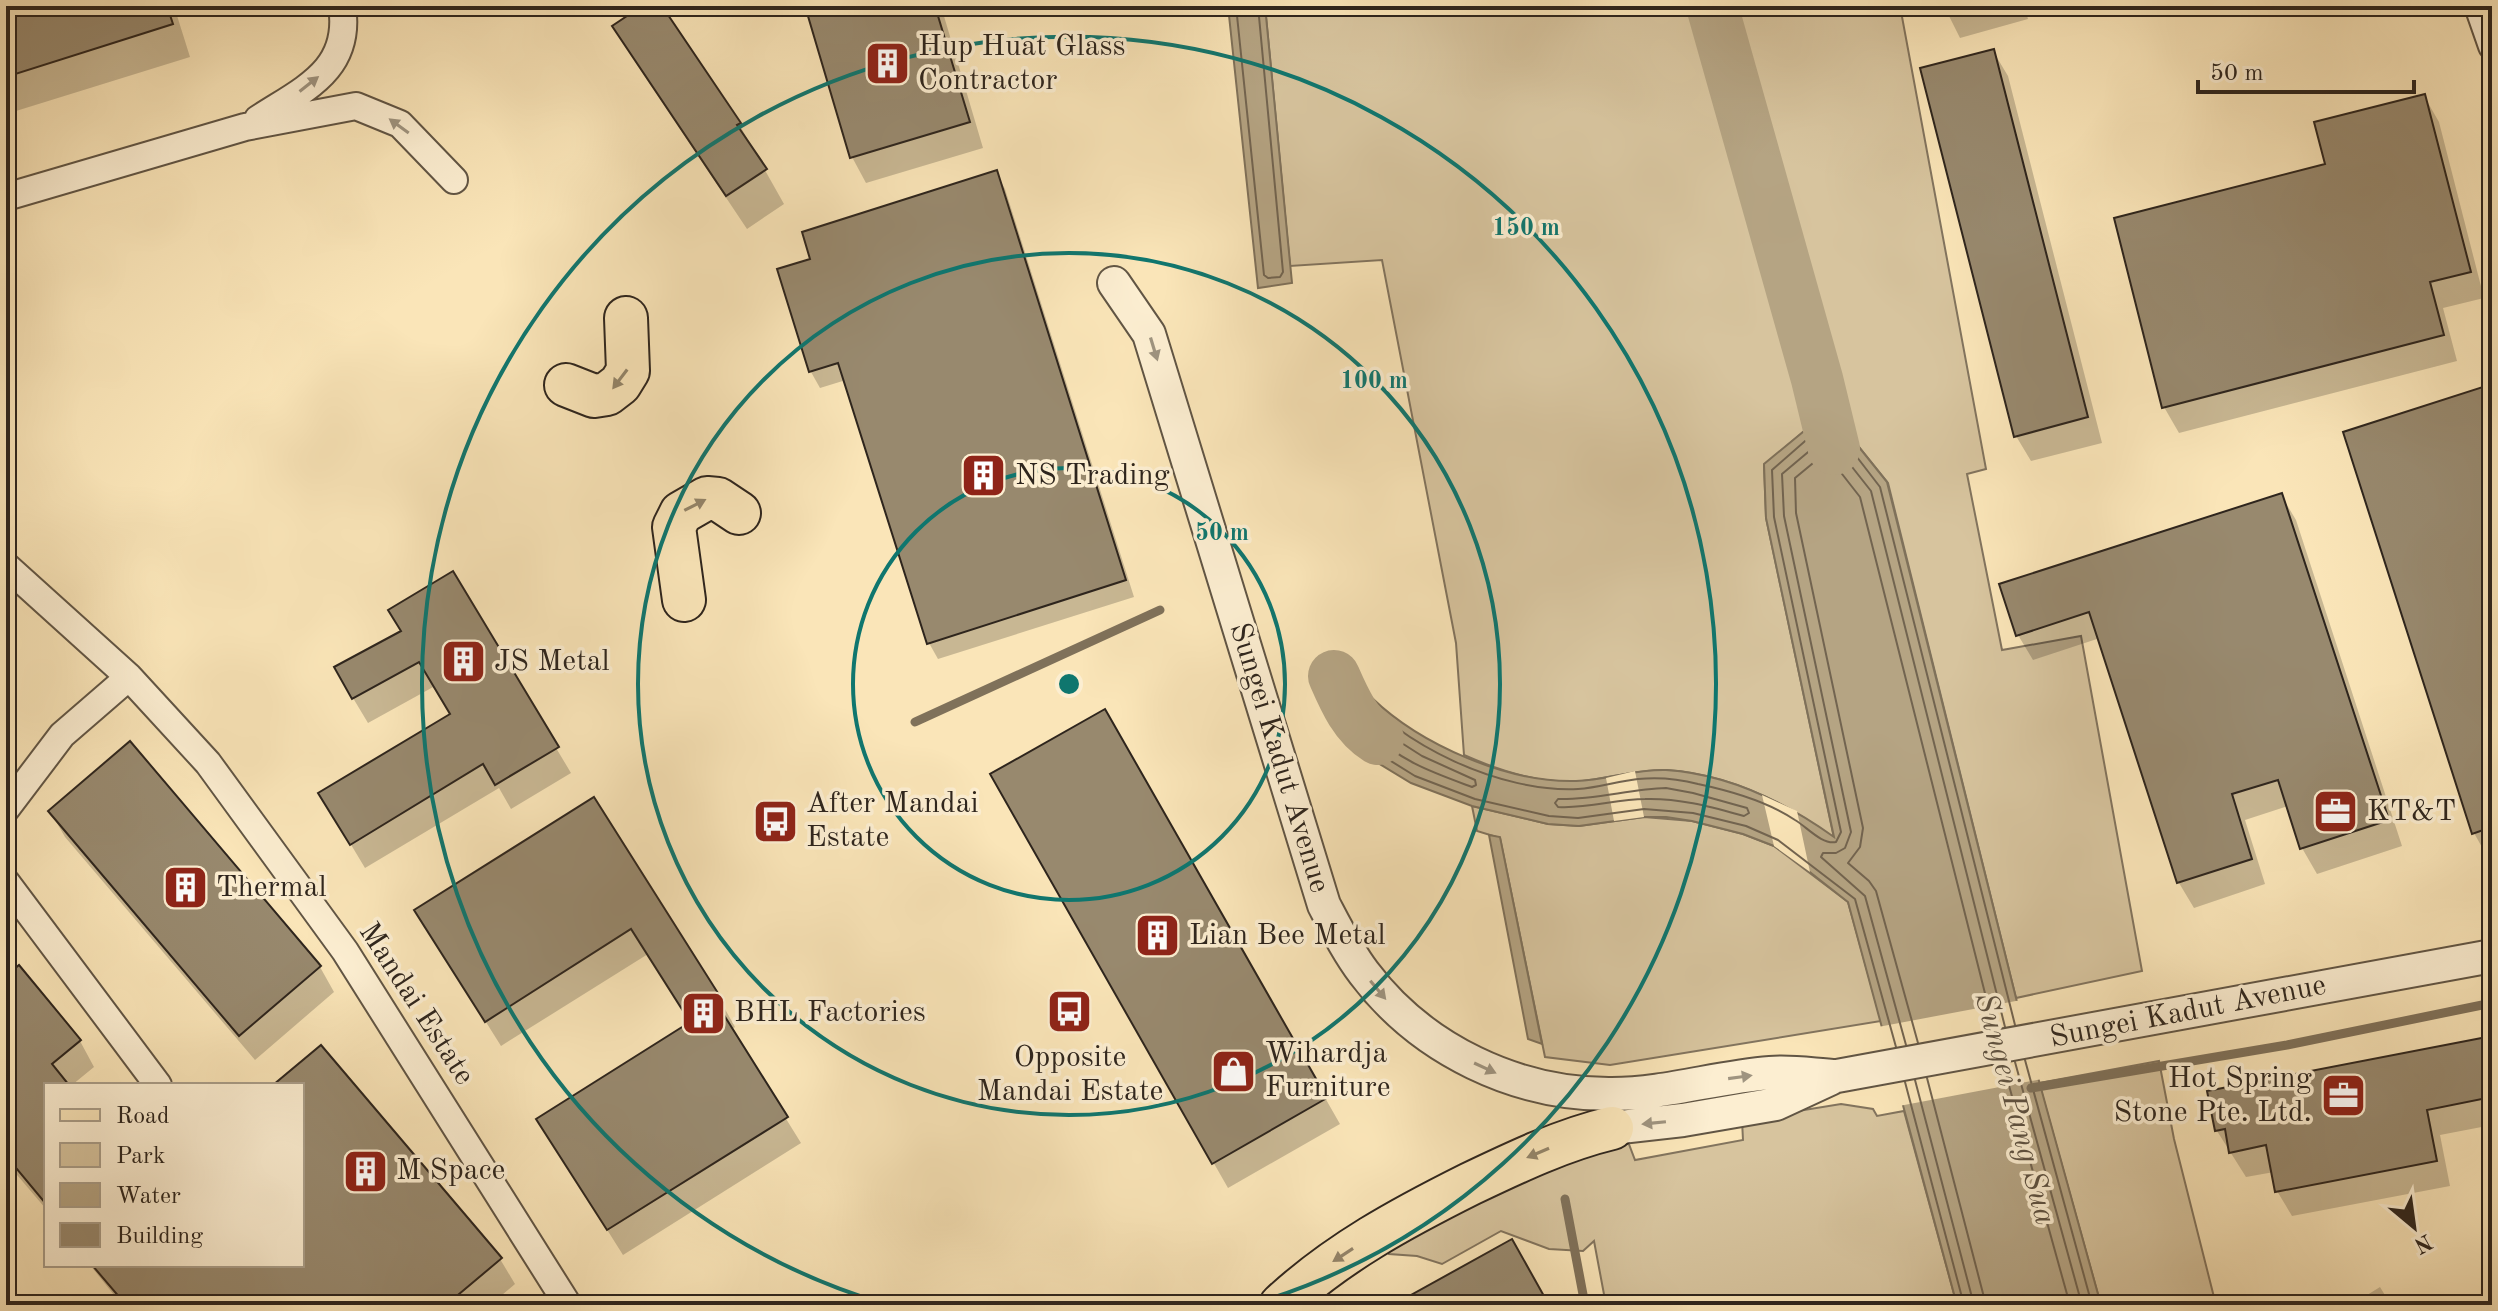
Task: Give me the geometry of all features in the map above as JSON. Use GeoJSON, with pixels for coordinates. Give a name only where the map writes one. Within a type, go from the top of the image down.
{"type":"FeatureCollection","features":[{"type":"Feature","properties":{"kind":"main road"},"geometry":{"type":"LineString","coordinates":[[566,385],[594,396],[607,394],[620,384],[628,371],[626,318]]}},
{"type":"Feature","properties":{"kind":"main road"},"geometry":{"type":"LineString","coordinates":[[684,600],[674,527],[681,513],[707,498],[718,499],[739,513]]}},
{"type":"Feature","properties":{"kind":"main road"},"geometry":{"type":"LineString","coordinates":[[1281,1305],[1338,1258],[1409,1214],[1520,1161],[1586,1134],[1612,1128]]}},
{"type":"Feature","properties":{"kind":"street"},"geometry":{"type":"LineString","coordinates":[[245,127],[314,83],[337,58],[345,28],[342,6]]}},
{"type":"Feature","properties":{"kind":"street"},"geometry":{"type":"LineString","coordinates":[[2478,6],[2492,46]]}},
{"type":"Feature","properties":{"kind":"street"},"geometry":{"type":"LineString","coordinates":[[6,197],[245,127],[356,106],[400,124],[454,180]]}},
{"type":"Feature","properties":{"kind":"street","name":"Sungei Kadut Avenue"},"geometry":{"type":"LineString","coordinates":[[1114,283],[1149,334],[1324,905],[1356,962],[1389,1003],[1418,1028],[1465,1059],[1526,1084],[1614,1095],[1771,1073],[1837,1076],[2492,956]]}},
{"type":"Feature","properties":{"kind":"street","name":"Mandai Estate"},"geometry":{"type":"LineString","coordinates":[[6,566],[129,677],[208,763],[345,951],[568,1305]]}},
{"type":"Feature","properties":{"kind":"street"},"geometry":{"type":"LineString","coordinates":[[6,809],[62,735],[129,677]]}},
{"type":"Feature","properties":{"kind":"street"},"geometry":{"type":"LineString","coordinates":[[6,882],[157,1083]]}},
{"type":"Feature","properties":{"kind":"street","name":"Sungei Kadut Avenue"},"geometry":{"type":"LineString","coordinates":[[1612,1128],[1776,1104],[1837,1076]]}},
{"type":"Feature","properties":{"kind":"green space"},"geometry":{"type":"Polygon","coordinates":[[[1265,6],[1900,6],[1986,469],[1967,474],[2002,650],[2081,636],[2142,971],[2016,998],[1888,483],[1846,431],[1827,377],[1810,381],[1815,422],[1764,465],[1766,518],[1834,838],[1776,802],[1712,777],[1656,770],[1582,781],[1552,781],[1507,771],[1464,755],[1456,643],[1382,260],[1290,266],[1265,6]]]}},
{"type":"Feature","properties":{"kind":"green space"},"geometry":{"type":"Polygon","coordinates":[[[1472,806],[1548,824],[1579,826],[1644,817],[1692,821],[1743,834],[1774,846],[1848,902],[1881,1021],[1610,1065],[1545,1057],[1500,838],[1477,831],[1472,806]]]}},
{"type":"Feature","properties":{"kind":"green space"},"geometry":{"type":"Polygon","coordinates":[[[2159,1061],[2174,1139],[2216,1305],[2101,1305],[2039,1083],[2159,1061]]]}},
{"type":"Feature","properties":{"kind":"green space"},"geometry":{"type":"Polygon","coordinates":[[[1841,1104],[1873,1109],[1877,1116],[1904,1111],[1957,1305],[1606,1305],[1594,1241],[1583,1251],[1549,1249],[1501,1231],[1442,1264],[1417,1256],[1389,1254],[1386,1242],[1470,1196],[1627,1139],[1635,1160],[1743,1140],[1742,1120],[1841,1104]]]}},
{"type":"Feature","properties":{"kind":"water"},"geometry":{"type":"Polygon","coordinates":[[[1228,6],[1265,6],[1292,283],[1258,288],[1228,6]]]}},
{"type":"Feature","properties":{"kind":"water","name":"Sungei Pang Sua"},"geometry":{"type":"Polygon","coordinates":[[[1827,377],[1846,431],[1887,482],[2016,998],[2101,1305],[1957,1305],[1848,902],[1774,846],[1743,834],[1666,817],[1579,826],[1548,824],[1472,806],[1411,783],[1373,760],[1336,720],[1322,691],[1354,673],[1372,698],[1415,731],[1494,768],[1550,780],[1599,779],[1655,770],[1712,777],[1776,801],[1834,837],[1766,518],[1764,464],[1815,422],[1810,380],[1827,377]]]}},
{"type":"Feature","properties":{"kind":"water"},"geometry":{"type":"Polygon","coordinates":[[[1489,835],[1500,837],[1542,1044],[1528,1039],[1489,835]]]}},
{"type":"Feature","properties":{"kind":"pier"},"geometry":{"type":"Polygon","coordinates":[[[1635,771],[1644,817],[1614,821],[1606,778],[1635,771]]]}},
{"type":"Feature","properties":{"kind":"pier"},"geometry":{"type":"Polygon","coordinates":[[[1762,795],[1797,811],[1810,872],[1774,846],[1762,795]]]}},
{"type":"Feature","properties":{"kind":"pier"},"geometry":{"type":"Polygon","coordinates":[[[2021,1000],[2042,1079],[1899,1106],[1878,1027],[2021,1000]]]}},
{"type":"Feature","properties":{"kind":"building"},"geometry":{"type":"Polygon","coordinates":[[[6,6],[167,6],[173,24],[6,77],[6,6]]]}},
{"type":"Feature","properties":{"kind":"building"},"geometry":{"type":"Polygon","coordinates":[[[642,6],[662,6],[741,123],[737,125],[767,169],[726,196],[612,26],[642,6]]]}},
{"type":"Feature","properties":{"kind":"building","name":"Hup Huat Glass Contractor"},"geometry":{"type":"Polygon","coordinates":[[[805,6],[935,6],[970,122],[850,158],[805,6]]]}},
{"type":"Feature","properties":{"kind":"building"},"geometry":{"type":"Polygon","coordinates":[[[1994,49],[2088,417],[2014,437],[1920,68],[1994,49]]]}},
{"type":"Feature","properties":{"kind":"building"},"geometry":{"type":"Polygon","coordinates":[[[2425,94],[2471,272],[2430,282],[2444,335],[2162,408],[2114,218],[2325,164],[2314,122],[2425,94]]]}},
{"type":"Feature","properties":{"kind":"building","name":"NS Trading"},"geometry":{"type":"Polygon","coordinates":[[[997,170],[1126,580],[927,644],[838,363],[809,372],[777,269],[810,259],[802,232],[997,170]]]}},
{"type":"Feature","properties":{"kind":"building"},"geometry":{"type":"Polygon","coordinates":[[[2492,384],[2492,827],[2472,834],[2343,432],[2492,384]]]}},
{"type":"Feature","properties":{"kind":"building"},"geometry":{"type":"Polygon","coordinates":[[[2282,493],[2389,820],[2300,849],[2278,780],[2232,794],[2252,859],[2177,883],[2089,612],[2016,636],[1999,584],[2282,493]]]}},
{"type":"Feature","properties":{"kind":"building","name":"JS Metal"},"geometry":{"type":"Polygon","coordinates":[[[453,571],[559,747],[495,785],[483,764],[350,845],[318,793],[450,714],[419,662],[352,699],[334,667],[401,631],[388,610],[453,571]]]}},
{"type":"Feature","properties":{"kind":"building","name":"Lian Bee Metal"},"geometry":{"type":"Polygon","coordinates":[[[1105,709],[1327,1098],[1212,1164],[990,774],[1105,709]]]}},
{"type":"Feature","properties":{"kind":"building","name":"Thermal"},"geometry":{"type":"Polygon","coordinates":[[[130,741],[321,966],[239,1036],[48,811],[130,741]]]}},
{"type":"Feature","properties":{"kind":"building","name":"BHL Factories"},"geometry":{"type":"Polygon","coordinates":[[[594,797],[723,1001],[717,1004],[788,1117],[607,1230],[536,1119],[690,1022],[631,929],[485,1022],[414,910],[594,797]]]}},
{"type":"Feature","properties":{"kind":"building"},"geometry":{"type":"Polygon","coordinates":[[[19,965],[81,1040],[52,1064],[67,1083],[44,1083],[44,1202],[6,1156],[6,976],[19,965]]]}},
{"type":"Feature","properties":{"kind":"building"},"geometry":{"type":"Polygon","coordinates":[[[2492,1036],[2492,1097],[2427,1110],[2437,1161],[2275,1192],[2266,1145],[2229,1153],[2225,1129],[2215,1131],[2207,1091],[2492,1036]]]}},
{"type":"Feature","properties":{"kind":"building","name":"M Space"},"geometry":{"type":"Polygon","coordinates":[[[321,1045],[502,1258],[446,1305],[126,1305],[94,1267],[304,1267],[304,1083],[275,1083],[321,1045]]]}},
{"type":"Feature","properties":{"kind":"building"},"geometry":{"type":"Polygon","coordinates":[[[1512,1239],[1549,1305],[1393,1305],[1512,1239]]]}},
{"type":"Feature","properties":{"kind":"waterway"},"geometry":{"type":"LineString","coordinates":[[1712,6],[1834,449]]}},
{"type":"Feature","properties":{"kind":"waterway"},"geometry":{"type":"LineString","coordinates":[[915,722],[1160,610]]}},
{"type":"Feature","properties":{"kind":"waterway"},"geometry":{"type":"LineString","coordinates":[[1334,676],[1357,719],[1378,739]]}},
{"type":"Feature","properties":{"kind":"waterway","name":"Sungei Pang Sua"},"geometry":{"type":"LineString","coordinates":[[2031,1088],[2287,1045],[2492,1003]]}},
{"type":"Feature","properties":{"kind":"waterway"},"geometry":{"type":"LineString","coordinates":[[1565,1199],[1585,1305]]}},
{"type":"Feature","properties":{"kind":"place","name":"Hup Huat Glass Contractor"},"geometry":{"type":"Point","coordinates":[887,64]}},
{"type":"Feature","properties":{"kind":"place","name":"NS Trading"},"geometry":{"type":"Point","coordinates":[984,476]}},
{"type":"Feature","properties":{"kind":"place","name":"JS Metal"},"geometry":{"type":"Point","coordinates":[463,662]}},
{"type":"Feature","properties":{"kind":"place","name":"KT&T"},"geometry":{"type":"Point","coordinates":[2336,812]}},
{"type":"Feature","properties":{"kind":"place","name":"After Mandai Estate"},"geometry":{"type":"Point","coordinates":[775,821]}},
{"type":"Feature","properties":{"kind":"place","name":"Thermal"},"geometry":{"type":"Point","coordinates":[185,888]}},
{"type":"Feature","properties":{"kind":"place","name":"Lian Bee Metal"},"geometry":{"type":"Point","coordinates":[1158,936]}},
{"type":"Feature","properties":{"kind":"place","name":"Opposite Mandai Estate"},"geometry":{"type":"Point","coordinates":[1070,1012]}},
{"type":"Feature","properties":{"kind":"place","name":"BHL Factories"},"geometry":{"type":"Point","coordinates":[703,1013]}},
{"type":"Feature","properties":{"kind":"place","name":"Wihardja Furniture"},"geometry":{"type":"Point","coordinates":[1234,1071]}},
{"type":"Feature","properties":{"kind":"place","name":"Hot Spring Stone Pte. Ltd."},"geometry":{"type":"Point","coordinates":[2343,1096]}},
{"type":"Feature","properties":{"kind":"place","name":"M Space"},"geometry":{"type":"Point","coordinates":[365,1171]}}]}
